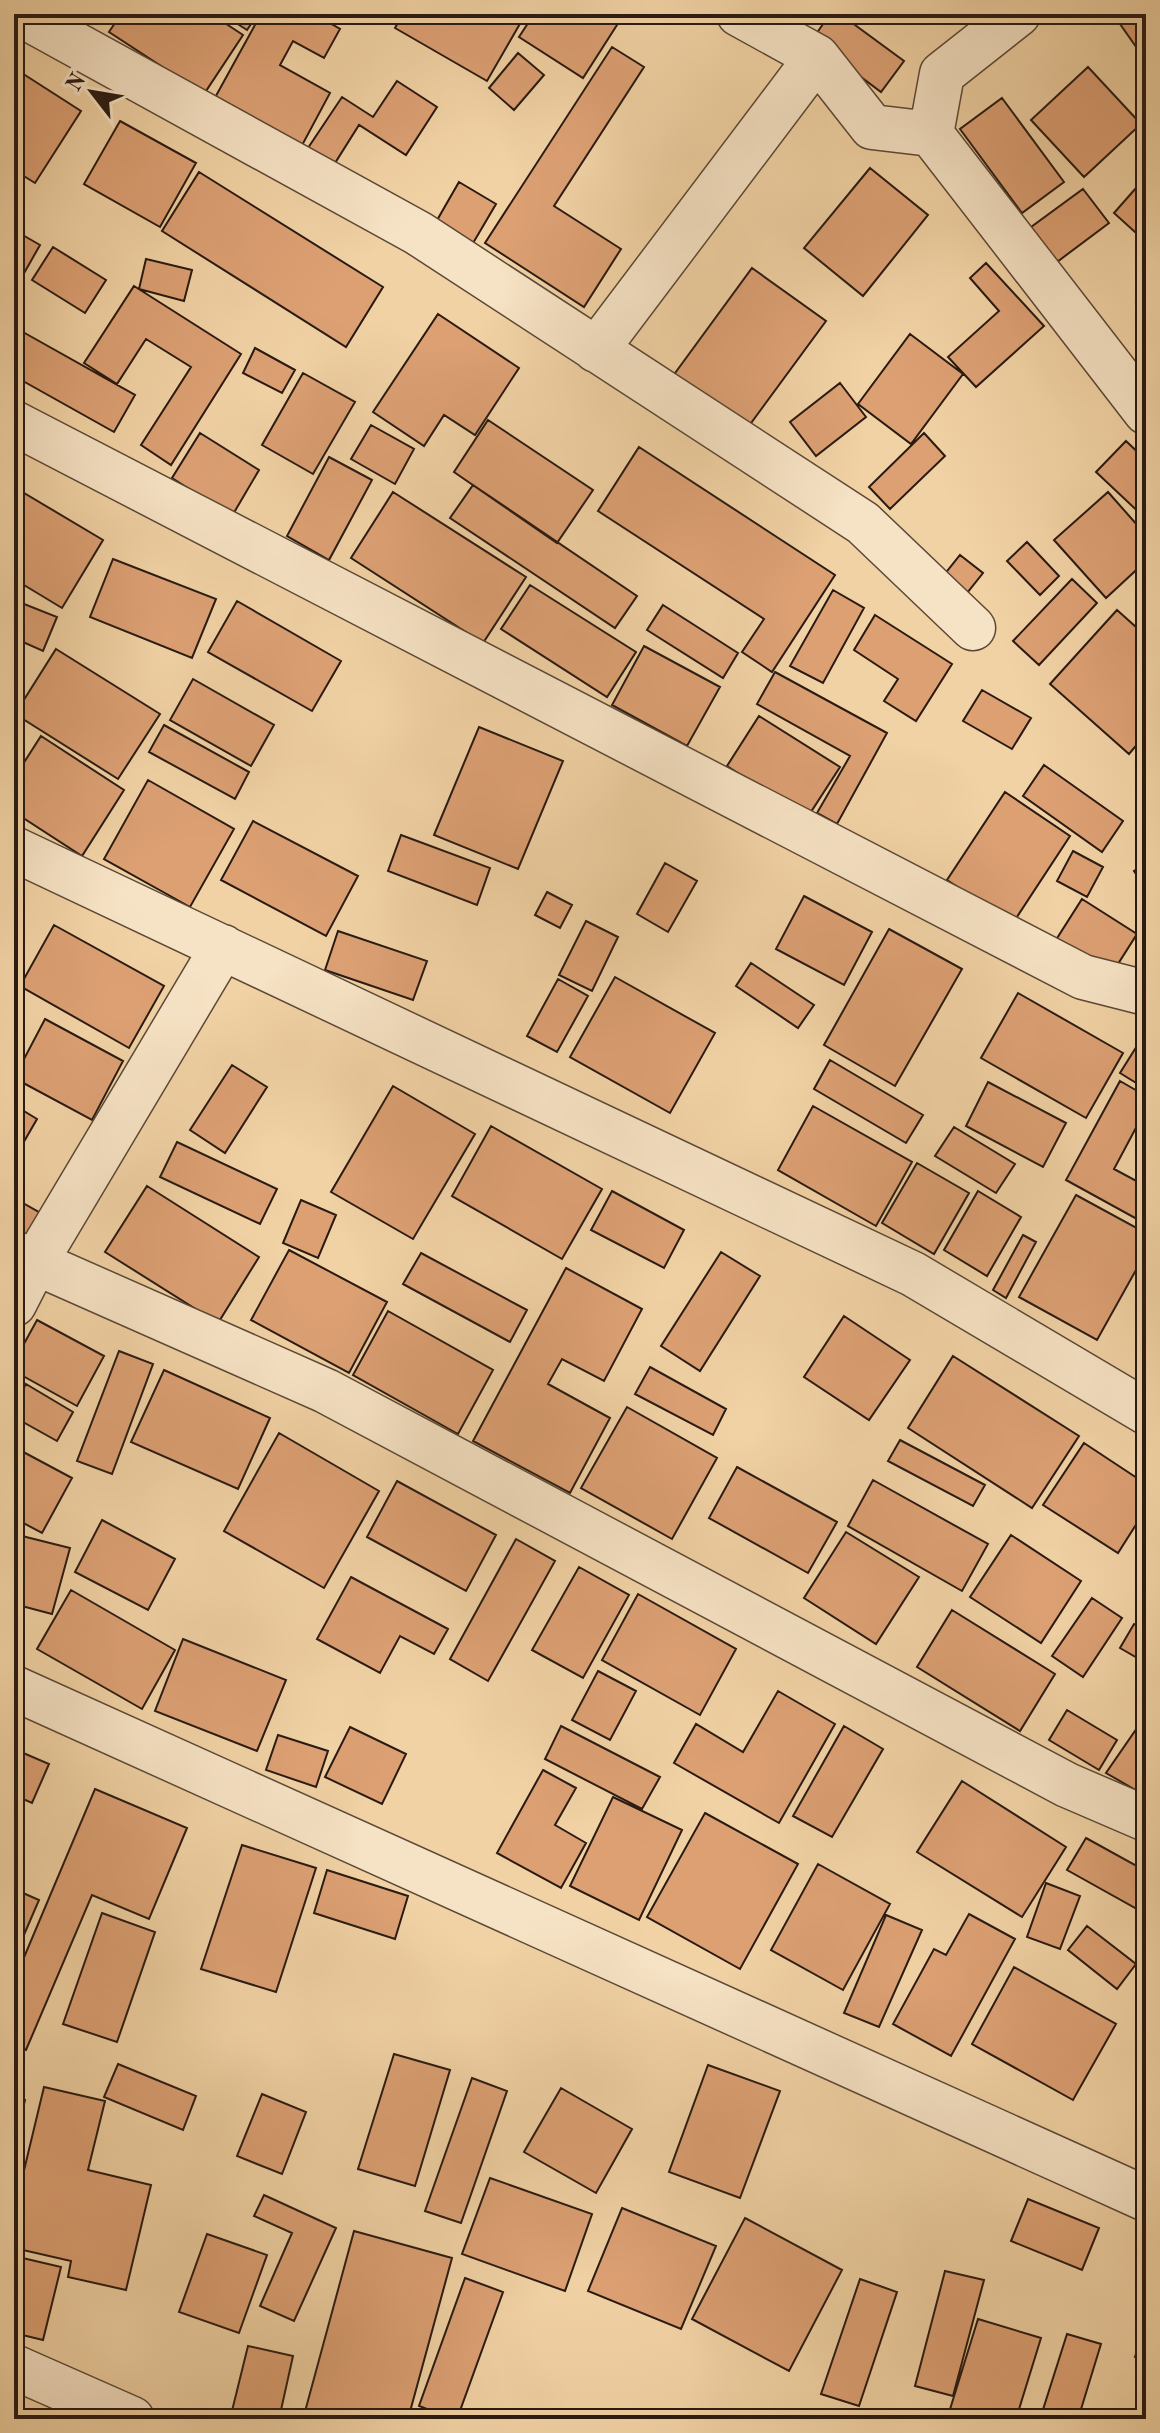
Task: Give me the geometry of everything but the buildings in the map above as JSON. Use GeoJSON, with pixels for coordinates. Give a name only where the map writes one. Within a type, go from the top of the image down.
{"type":"FeatureCollection","features":[{"type":"Feature","properties":{"kind":"street"},"geometry":{"type":"LineString","coordinates":[[20,14],[418,233],[863,523],[973,628]]}},
{"type":"Feature","properties":{"kind":"street"},"geometry":{"type":"LineString","coordinates":[[739,14],[817,57],[872,127],[931,134],[1146,412]]}},
{"type":"Feature","properties":{"kind":"street"},"geometry":{"type":"LineString","coordinates":[[931,134],[942,74],[1018,14]]}},
{"type":"Feature","properties":{"kind":"street"},"geometry":{"type":"LineString","coordinates":[[596,350],[817,57]]}},
{"type":"Feature","properties":{"kind":"street"},"geometry":{"type":"LineString","coordinates":[[14,423],[1083,977],[1146,993]]}},
{"type":"Feature","properties":{"kind":"street"},"geometry":{"type":"LineString","coordinates":[[14,849],[913,1274],[1146,1412]]}},
{"type":"Feature","properties":{"kind":"street"},"geometry":{"type":"LineString","coordinates":[[14,1304],[25,1257],[223,947]]}},
{"type":"Feature","properties":{"kind":"street"},"geometry":{"type":"LineString","coordinates":[[25,1257],[326,1391],[1067,1785],[1146,1819]]}},
{"type":"Feature","properties":{"kind":"street"},"geometry":{"type":"LineString","coordinates":[[14,1688],[1146,2199]]}},
{"type":"Feature","properties":{"kind":"street"},"geometry":{"type":"LineString","coordinates":[[14,2367],[132,2419]]}}]}
